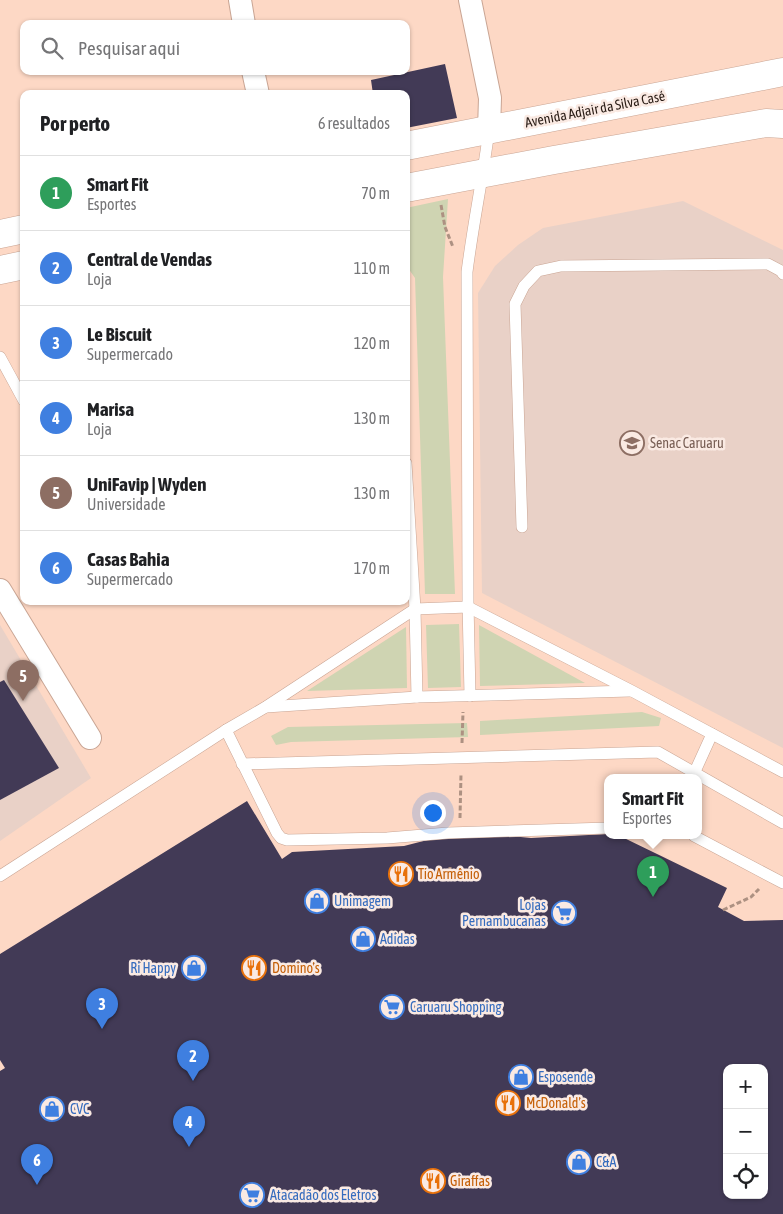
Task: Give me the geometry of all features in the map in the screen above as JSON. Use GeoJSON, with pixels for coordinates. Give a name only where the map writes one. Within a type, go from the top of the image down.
{"type":"FeatureCollection","features":[{"type":"Feature","properties":{"kind":"main road","name":"Avenida Adjair da Silva Casé"},"geometry":{"type":"LineString","coordinates":[[410,145],[783,72]]}},
{"type":"Feature","properties":{"kind":"main road"},"geometry":{"type":"LineString","coordinates":[[410,187],[766,123],[783,124]]}},
{"type":"Feature","properties":{"kind":"main road"},"geometry":{"type":"LineString","coordinates":[[0,234],[20,230]]}},
{"type":"Feature","properties":{"kind":"main road"},"geometry":{"type":"LineString","coordinates":[[0,270],[20,266]]}},
{"type":"Feature","properties":{"kind":"street"},"geometry":{"type":"LineString","coordinates":[[240,0],[243,20]]}},
{"type":"Feature","properties":{"kind":"street"},"geometry":{"type":"LineString","coordinates":[[470,0],[490,98],[489,130]]}},
{"type":"Feature","properties":{"kind":"street"},"geometry":{"type":"LineString","coordinates":[[254,75],[257,90]]}},
{"type":"Feature","properties":{"kind":"street"},"geometry":{"type":"LineString","coordinates":[[0,590],[90,738]]}},
{"type":"Feature","properties":{"kind":"lane"},"geometry":{"type":"LineString","coordinates":[[470,696],[467,272],[489,130]]}},
{"type":"Feature","properties":{"kind":"lane"},"geometry":{"type":"LineString","coordinates":[[522,528],[515,304],[524,286],[538,271],[561,266],[768,264],[783,274]]}},
{"type":"Feature","properties":{"kind":"lane"},"geometry":{"type":"LineString","coordinates":[[0,357],[20,394]]}},
{"type":"Feature","properties":{"kind":"lane"},"geometry":{"type":"LineString","coordinates":[[410,528],[415,609],[417,697]]}},
{"type":"Feature","properties":{"kind":"lane"},"geometry":{"type":"LineString","coordinates":[[0,876],[226,730],[264,708],[415,609],[468,607],[632,691],[783,772]]}},
{"type":"Feature","properties":{"kind":"lane"},"geometry":{"type":"LineString","coordinates":[[264,708],[417,697],[632,691]]}},
{"type":"Feature","properties":{"kind":"lane"},"geometry":{"type":"LineString","coordinates":[[226,730],[277,833],[281,838],[287,840],[377,839],[448,833],[604,828]]}},
{"type":"Feature","properties":{"kind":"lane"},"geometry":{"type":"LineString","coordinates":[[694,774],[712,734]]}},
{"type":"Feature","properties":{"kind":"lane"},"geometry":{"type":"LineString","coordinates":[[242,764],[658,752],[690,774]]}},
{"type":"Feature","properties":{"kind":"lane"},"geometry":{"type":"LineString","coordinates":[[702,781],[783,823]]}},
{"type":"Feature","properties":{"kind":"lane"},"geometry":{"type":"LineString","coordinates":[[700,839],[783,883]]}},
{"type":"Feature","properties":{"kind":"path"},"geometry":{"type":"LineString","coordinates":[[439,199],[452,245],[467,272]]}},
{"type":"Feature","properties":{"kind":"path"},"geometry":{"type":"LineString","coordinates":[[460,807],[462,758]]}},
{"type":"Feature","properties":{"kind":"path"},"geometry":{"type":"LineString","coordinates":[[450,867],[450,875]]}},
{"type":"Feature","properties":{"kind":"path"},"geometry":{"type":"LineString","coordinates":[[724,910],[751,897],[759,888]]}},
{"type":"Feature","properties":{"kind":"shaded area","name":"Senac Caruaru"},"geometry":{"type":"Polygon","coordinates":[[[683,201],[783,250],[783,748],[482,593],[478,293],[495,266],[518,245],[543,228],[683,201]]]}},
{"type":"Feature","properties":{"kind":"shaded area"},"geometry":{"type":"Polygon","coordinates":[[[0,625],[91,778],[0,841],[0,625]]]}},
{"type":"Feature","properties":{"kind":"green space"},"geometry":{"type":"Polygon","coordinates":[[[448,199],[443,277],[455,594],[425,594],[415,278],[410,271],[410,207],[448,199]]]}},
{"type":"Feature","properties":{"kind":"green space"},"geometry":{"type":"Polygon","coordinates":[[[459,624],[461,687],[428,688],[426,625],[459,624]]]}},
{"type":"Feature","properties":{"kind":"green space"},"geometry":{"type":"Polygon","coordinates":[[[479,625],[585,683],[480,686],[479,625]]]}},
{"type":"Feature","properties":{"kind":"green space"},"geometry":{"type":"Polygon","coordinates":[[[406,627],[407,688],[307,691],[406,627]]]}},
{"type":"Feature","properties":{"kind":"green space"},"geometry":{"type":"Polygon","coordinates":[[[642,712],[661,718],[659,726],[480,735],[480,721],[642,712]]]}},
{"type":"Feature","properties":{"kind":"green space"},"geometry":{"type":"Polygon","coordinates":[[[467,723],[468,737],[291,742],[276,745],[271,736],[288,727],[467,723]]]}},
{"type":"Feature","properties":{"kind":"building"},"geometry":{"type":"Polygon","coordinates":[[[445,64],[457,118],[410,127],[410,90],[372,90],[371,80],[394,75],[410,75],[410,72],[445,64]]]}},
{"type":"Feature","properties":{"kind":"building"},"geometry":{"type":"Polygon","coordinates":[[[4,680],[59,768],[0,800],[0,682],[4,680]]]}},
{"type":"Feature","properties":{"kind":"building","name":"Caruaru Shopping"},"geometry":{"type":"Polygon","coordinates":[[[247,801],[282,859],[292,852],[404,846],[439,837],[500,835],[531,838],[604,834],[604,839],[626,839],[727,888],[718,907],[744,921],[783,920],[783,1214],[0,1214],[0,1071],[5,1068],[0,1060],[0,954],[247,801]]]}},
{"type":"Feature","properties":{"kind":"place","name":"Senac Caruaru"},"geometry":{"type":"Point","coordinates":[632,443]}},
{"type":"Feature","properties":{"kind":"place","name":"UniFavip | Wyden"},"geometry":{"type":"Point","coordinates":[23,701]}},
{"type":"Feature","properties":{"kind":"place","name":"Tio Armênio"},"geometry":{"type":"Point","coordinates":[401,874]}},
{"type":"Feature","properties":{"kind":"place","name":"Smart Fit"},"geometry":{"type":"Point","coordinates":[653,897]}},
{"type":"Feature","properties":{"kind":"place","name":"Unimagem"},"geometry":{"type":"Point","coordinates":[317,901]}},
{"type":"Feature","properties":{"kind":"place","name":"Lojas Pernambucanas"},"geometry":{"type":"Point","coordinates":[564,913]}},
{"type":"Feature","properties":{"kind":"place","name":"Adidas"},"geometry":{"type":"Point","coordinates":[363,939]}},
{"type":"Feature","properties":{"kind":"place","name":"Ri Happy"},"geometry":{"type":"Point","coordinates":[194,968]}},
{"type":"Feature","properties":{"kind":"place","name":"Domino's"},"geometry":{"type":"Point","coordinates":[254,968]}},
{"type":"Feature","properties":{"kind":"place","name":"Caruaru Shopping"},"geometry":{"type":"Point","coordinates":[392,1007]}},
{"type":"Feature","properties":{"kind":"place","name":"Le Biscuit"},"geometry":{"type":"Point","coordinates":[102,1029]}},
{"type":"Feature","properties":{"kind":"place","name":"Esposende"},"geometry":{"type":"Point","coordinates":[521,1077]}},
{"type":"Feature","properties":{"kind":"place","name":"Central de Vendas"},"geometry":{"type":"Point","coordinates":[193,1081]}},
{"type":"Feature","properties":{"kind":"place","name":"McDonald's"},"geometry":{"type":"Point","coordinates":[508,1103]}},
{"type":"Feature","properties":{"kind":"place","name":"CVC"},"geometry":{"type":"Point","coordinates":[52,1109]}},
{"type":"Feature","properties":{"kind":"place","name":"Marisa"},"geometry":{"type":"Point","coordinates":[189,1147]}},
{"type":"Feature","properties":{"kind":"place","name":"C&A"},"geometry":{"type":"Point","coordinates":[579,1162]}},
{"type":"Feature","properties":{"kind":"place","name":"Giraffas"},"geometry":{"type":"Point","coordinates":[433,1181]}},
{"type":"Feature","properties":{"kind":"place","name":"Casas Bahia"},"geometry":{"type":"Point","coordinates":[37,1185]}},
{"type":"Feature","properties":{"kind":"place","name":"Atacadão dos Eletros"},"geometry":{"type":"Point","coordinates":[252,1195]}}]}
